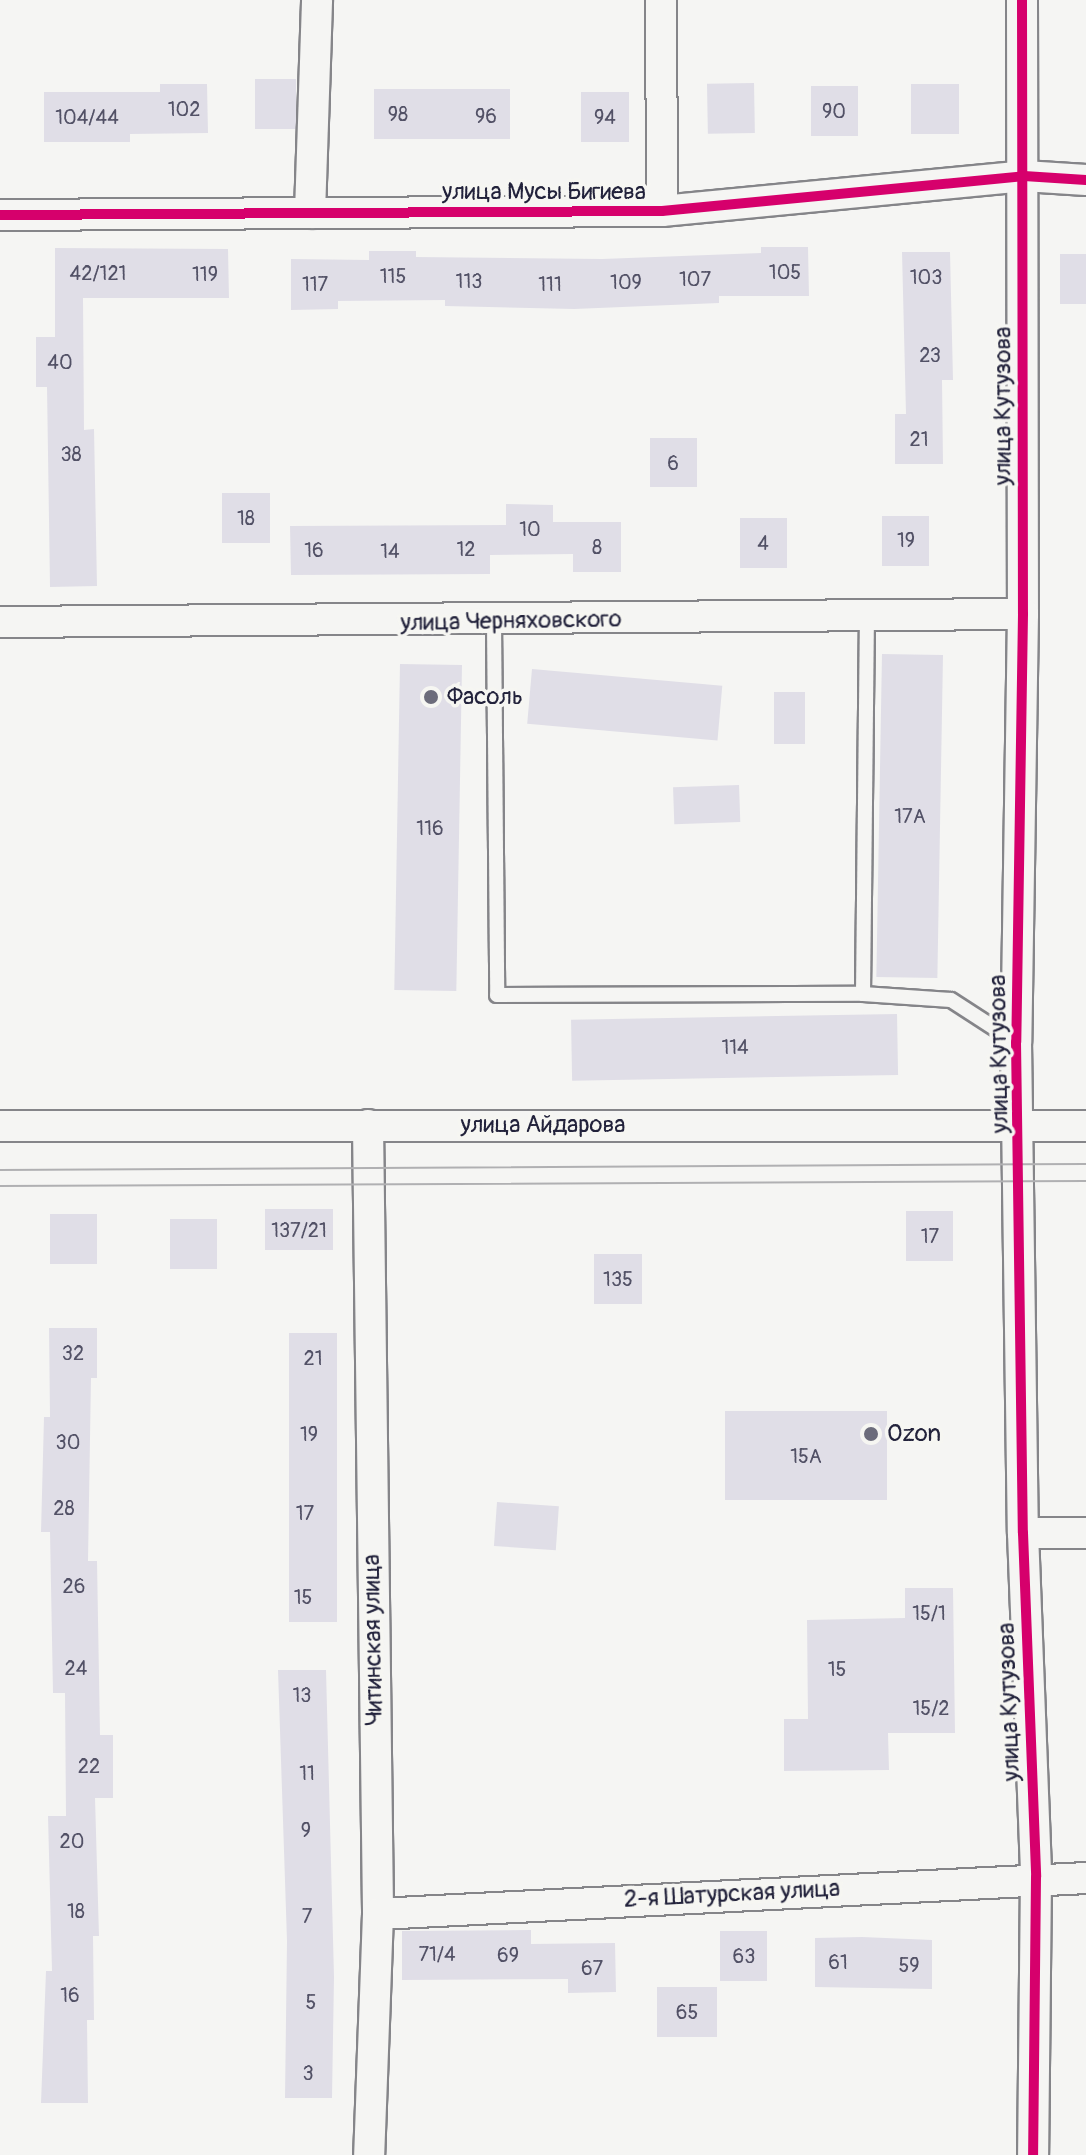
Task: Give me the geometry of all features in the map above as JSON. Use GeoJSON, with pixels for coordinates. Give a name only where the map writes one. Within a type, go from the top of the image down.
{"type":"FeatureCollection","features":[{"type":"Feature","properties":{"kind":"street"},"geometry":{"type":"LineString","coordinates":[[310,213],[317,0]]}},
{"type":"Feature","properties":{"kind":"street"},"geometry":{"type":"LineString","coordinates":[[661,0],[662,211]]}},
{"type":"Feature","properties":{"kind":"street","name":"улица Кутузова"},"geometry":{"type":"LineString","coordinates":[[1022,0],[1023,614],[1016,1042],[1020,1126],[1023,1533],[1036,1877],[1033,2155]]}},
{"type":"Feature","properties":{"kind":"street","name":"улица Мусы Бигиева"},"geometry":{"type":"LineString","coordinates":[[0,215],[662,211],[1024,176],[1086,180]]}},
{"type":"Feature","properties":{"kind":"street","name":"улица Черняховского"},"geometry":{"type":"LineString","coordinates":[[0,622],[494,622],[1023,614]]}},
{"type":"Feature","properties":{"kind":"street","name":"Читинская улица"},"geometry":{"type":"LineString","coordinates":[[368,1125],[378,1914],[369,2155]]}},
{"type":"Feature","properties":{"kind":"street","name":"улица Айдарова"},"geometry":{"type":"LineString","coordinates":[[0,1126],[1086,1126]]}},
{"type":"Feature","properties":{"kind":"street"},"geometry":{"type":"LineString","coordinates":[[1023,1533],[1086,1533]]}},
{"type":"Feature","properties":{"kind":"street","name":"2-я Шатурская улица"},"geometry":{"type":"LineString","coordinates":[[378,1914],[1036,1877],[1086,1878]]}},
{"type":"Feature","properties":{"kind":"lane"},"geometry":{"type":"LineString","coordinates":[[863,994],[867,616]]}},
{"type":"Feature","properties":{"kind":"lane"},"geometry":{"type":"LineString","coordinates":[[494,622],[497,995],[863,994],[951,1000],[1016,1042]]}},
{"type":"Feature","properties":{"kind":"building"},"geometry":{"type":"Polygon","coordinates":[[[255,79],[296,79],[296,129],[255,129],[255,79]]]}},
{"type":"Feature","properties":{"kind":"building"},"geometry":{"type":"Polygon","coordinates":[[[754,83],[755,133],[708,134],[707,84],[754,83]]]}},
{"type":"Feature","properties":{"kind":"building"},"geometry":{"type":"Polygon","coordinates":[[[160,84],[207,84],[208,133],[130,134],[130,142],[44,142],[44,92],[160,92],[160,84]]]}},
{"type":"Feature","properties":{"kind":"building"},"geometry":{"type":"Polygon","coordinates":[[[911,84],[959,84],[959,134],[911,134],[911,84]]]}},
{"type":"Feature","properties":{"kind":"building"},"geometry":{"type":"Polygon","coordinates":[[[811,86],[858,86],[858,136],[811,136],[811,86]]]}},
{"type":"Feature","properties":{"kind":"building"},"geometry":{"type":"Polygon","coordinates":[[[374,89],[510,89],[510,139],[374,139],[374,89]]]}},
{"type":"Feature","properties":{"kind":"building"},"geometry":{"type":"Polygon","coordinates":[[[581,92],[629,92],[629,142],[581,142],[581,92]]]}},
{"type":"Feature","properties":{"kind":"building"},"geometry":{"type":"Polygon","coordinates":[[[761,247],[808,247],[809,296],[719,296],[719,303],[574,309],[445,306],[445,300],[338,301],[338,309],[291,310],[291,259],[369,260],[369,251],[416,251],[416,257],[602,259],[761,253],[761,247]]]}},
{"type":"Feature","properties":{"kind":"building"},"geometry":{"type":"Polygon","coordinates":[[[55,248],[228,249],[229,298],[83,298],[84,430],[94,429],[97,586],[50,587],[47,387],[36,387],[36,337],[55,337],[55,248]]]}},
{"type":"Feature","properties":{"kind":"building"},"geometry":{"type":"Polygon","coordinates":[[[902,252],[950,252],[953,380],[942,380],[943,464],[895,464],[895,414],[906,414],[902,252]]]}},
{"type":"Feature","properties":{"kind":"building"},"geometry":{"type":"Polygon","coordinates":[[[1060,254],[1086,254],[1086,304],[1060,304],[1060,254]]]}},
{"type":"Feature","properties":{"kind":"building"},"geometry":{"type":"Polygon","coordinates":[[[650,438],[697,438],[697,487],[650,487],[650,438]]]}},
{"type":"Feature","properties":{"kind":"building"},"geometry":{"type":"Polygon","coordinates":[[[222,493],[270,493],[270,543],[222,543],[222,493]]]}},
{"type":"Feature","properties":{"kind":"building"},"geometry":{"type":"Polygon","coordinates":[[[506,504],[553,505],[553,522],[621,522],[621,572],[573,572],[573,554],[490,555],[490,574],[291,575],[290,526],[506,525],[506,504]]]}},
{"type":"Feature","properties":{"kind":"building"},"geometry":{"type":"Polygon","coordinates":[[[882,516],[929,516],[929,566],[882,566],[882,516]]]}},
{"type":"Feature","properties":{"kind":"building"},"geometry":{"type":"Polygon","coordinates":[[[740,518],[787,518],[787,568],[740,568],[740,518]]]}},
{"type":"Feature","properties":{"kind":"building"},"geometry":{"type":"Polygon","coordinates":[[[882,654],[943,655],[937,978],[876,977],[882,654]]]}},
{"type":"Feature","properties":{"kind":"building"},"geometry":{"type":"Polygon","coordinates":[[[400,664],[462,665],[456,991],[394,990],[400,664]]]}},
{"type":"Feature","properties":{"kind":"building"},"geometry":{"type":"Polygon","coordinates":[[[532,669],[722,686],[717,740],[527,724],[532,669]]]}},
{"type":"Feature","properties":{"kind":"building"},"geometry":{"type":"Polygon","coordinates":[[[774,692],[805,692],[805,744],[774,744],[774,692]]]}},
{"type":"Feature","properties":{"kind":"building"},"geometry":{"type":"Polygon","coordinates":[[[739,785],[740,822],[674,824],[673,787],[739,785]]]}},
{"type":"Feature","properties":{"kind":"building"},"geometry":{"type":"Polygon","coordinates":[[[897,1014],[898,1075],[572,1081],[571,1020],[897,1014]]]}},
{"type":"Feature","properties":{"kind":"building"},"geometry":{"type":"Polygon","coordinates":[[[265,1209],[333,1209],[333,1250],[265,1250],[265,1209]]]}},
{"type":"Feature","properties":{"kind":"building"},"geometry":{"type":"Polygon","coordinates":[[[906,1211],[953,1211],[953,1261],[906,1261],[906,1211]]]}},
{"type":"Feature","properties":{"kind":"building"},"geometry":{"type":"Polygon","coordinates":[[[50,1214],[97,1214],[97,1264],[50,1264],[50,1214]]]}},
{"type":"Feature","properties":{"kind":"building"},"geometry":{"type":"Polygon","coordinates":[[[170,1219],[217,1219],[217,1269],[170,1269],[170,1219]]]}},
{"type":"Feature","properties":{"kind":"building"},"geometry":{"type":"Polygon","coordinates":[[[594,1254],[642,1254],[642,1304],[594,1304],[594,1254]]]}},
{"type":"Feature","properties":{"kind":"building"},"geometry":{"type":"Polygon","coordinates":[[[49,1328],[97,1328],[97,1378],[91,1378],[88,1561],[97,1561],[100,1735],[113,1735],[113,1798],[95,1798],[99,1936],[93,1936],[94,2020],[87,2020],[88,2103],[41,2103],[46,1971],[52,1971],[48,1816],[66,1816],[65,1693],[53,1693],[50,1532],[41,1532],[44,1417],[50,1417],[49,1328]]]}},
{"type":"Feature","properties":{"kind":"building"},"geometry":{"type":"Polygon","coordinates":[[[289,1333],[337,1333],[337,1622],[289,1622],[289,1333]]]}},
{"type":"Feature","properties":{"kind":"building"},"geometry":{"type":"Polygon","coordinates":[[[725,1411],[887,1411],[887,1500],[725,1500],[725,1411]]]}},
{"type":"Feature","properties":{"kind":"building"},"geometry":{"type":"Polygon","coordinates":[[[497,1502],[559,1506],[556,1550],[494,1546],[497,1502]]]}},
{"type":"Feature","properties":{"kind":"building"},"geometry":{"type":"Polygon","coordinates":[[[905,1588],[953,1588],[955,1733],[888,1733],[889,1770],[784,1771],[784,1719],[808,1719],[807,1620],[905,1618],[905,1588]]]}},
{"type":"Feature","properties":{"kind":"building"},"geometry":{"type":"Polygon","coordinates":[[[278,1670],[326,1670],[334,1977],[332,2098],[285,2098],[287,1941],[278,1670]]]}},
{"type":"Feature","properties":{"kind":"building"},"geometry":{"type":"Polygon","coordinates":[[[531,1930],[531,1944],[615,1943],[616,1992],[568,1993],[568,1979],[402,1980],[402,1931],[531,1930]]]}},
{"type":"Feature","properties":{"kind":"building"},"geometry":{"type":"Polygon","coordinates":[[[720,1931],[767,1931],[767,1981],[720,1981],[720,1931]]]}},
{"type":"Feature","properties":{"kind":"building"},"geometry":{"type":"Polygon","coordinates":[[[815,1938],[932,1940],[932,1989],[815,1987],[815,1938]]]}},
{"type":"Feature","properties":{"kind":"building"},"geometry":{"type":"Polygon","coordinates":[[[657,1987],[717,1987],[717,2037],[657,2037],[657,1987]]]}},
{"type":"Feature","properties":{"kind":"tram line"},"geometry":{"type":"LineString","coordinates":[[0,1170],[1086,1164]]}},
{"type":"Feature","properties":{"kind":"tram line"},"geometry":{"type":"LineString","coordinates":[[0,1186],[1086,1181]]}},
{"type":"Feature","properties":{"kind":"cycle path"},"geometry":{"type":"LineString","coordinates":[[1022,0],[1023,614],[1016,1042],[1023,1533],[1036,1877],[1033,2155]]}},
{"type":"Feature","properties":{"kind":"cycle path"},"geometry":{"type":"LineString","coordinates":[[0,215],[662,211],[1024,176],[1086,180]]}},
{"type":"Feature","properties":{"kind":"place","name":"Фасоль"},"geometry":{"type":"Point","coordinates":[431,697]}},
{"type":"Feature","properties":{"kind":"place","name":"Ozon"},"geometry":{"type":"Point","coordinates":[871,1434]}}]}
